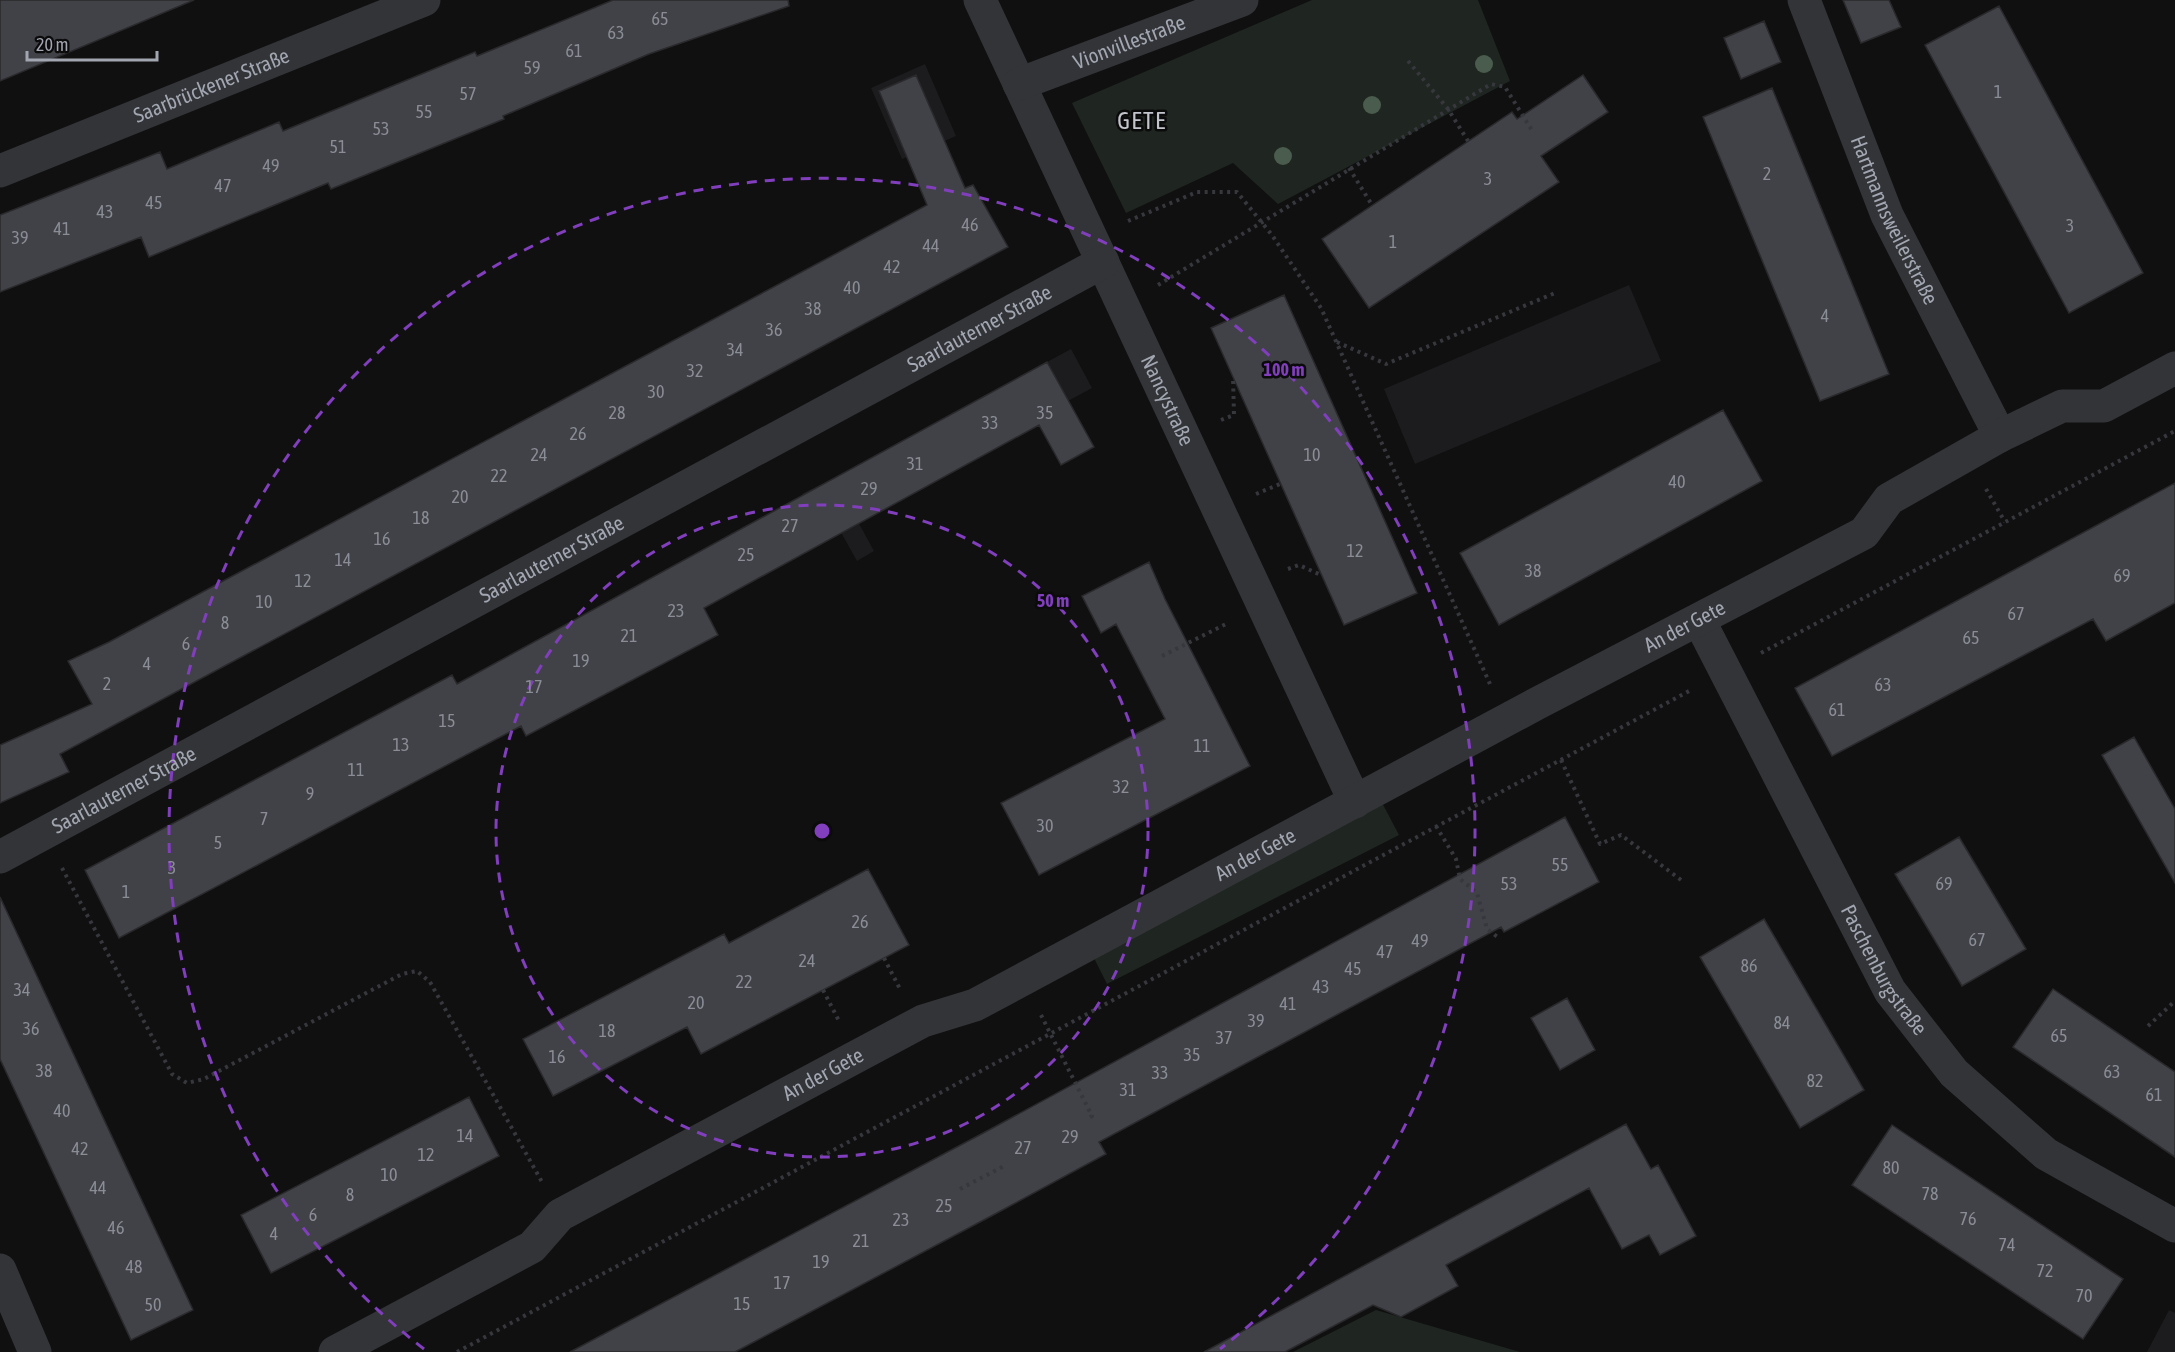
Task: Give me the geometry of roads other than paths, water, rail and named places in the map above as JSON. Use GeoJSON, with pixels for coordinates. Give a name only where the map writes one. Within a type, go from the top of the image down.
{"type":"FeatureCollection","features":[{"type":"Feature","properties":{"kind":"street","name":"Saarbrückener Straße"},"geometry":{"type":"LineString","coordinates":[[0,171],[424,0]]}},
{"type":"Feature","properties":{"kind":"street","name":"Nancystraße"},"geometry":{"type":"LineString","coordinates":[[980,0],[1356,802]]}},
{"type":"Feature","properties":{"kind":"street","name":"Vionvillestraße"},"geometry":{"type":"LineString","coordinates":[[1019,84],[1242,0]]}},
{"type":"Feature","properties":{"kind":"street","name":"Hartmannsweilerstraße"},"geometry":{"type":"LineString","coordinates":[[1804,0],[1887,215],[2000,436]]}},
{"type":"Feature","properties":{"kind":"street","name":"Saarlauterner Straße"},"geometry":{"type":"LineString","coordinates":[[0,857],[1097,249]]}},
{"type":"Feature","properties":{"kind":"street","name":"An der Gete"},"geometry":{"type":"LineString","coordinates":[[335,1352],[532,1246],[560,1215],[923,1021],[975,1005],[1507,720],[1864,533],[1889,499],[2000,436],[2062,406],[2104,406],[2175,368]]}},
{"type":"Feature","properties":{"kind":"street","name":"Paschenburgstraße"},"geometry":{"type":"LineString","coordinates":[[1699,620],[1890,991],[1954,1073],[2046,1154],[2175,1227]]}},
{"type":"Feature","properties":{"kind":"street"},"geometry":{"type":"LineString","coordinates":[[0,1270],[35,1352]]}},
{"type":"Feature","properties":{"kind":"district","name":"GETE"},"geometry":{"type":"Point","coordinates":[1142,121]}}]}
